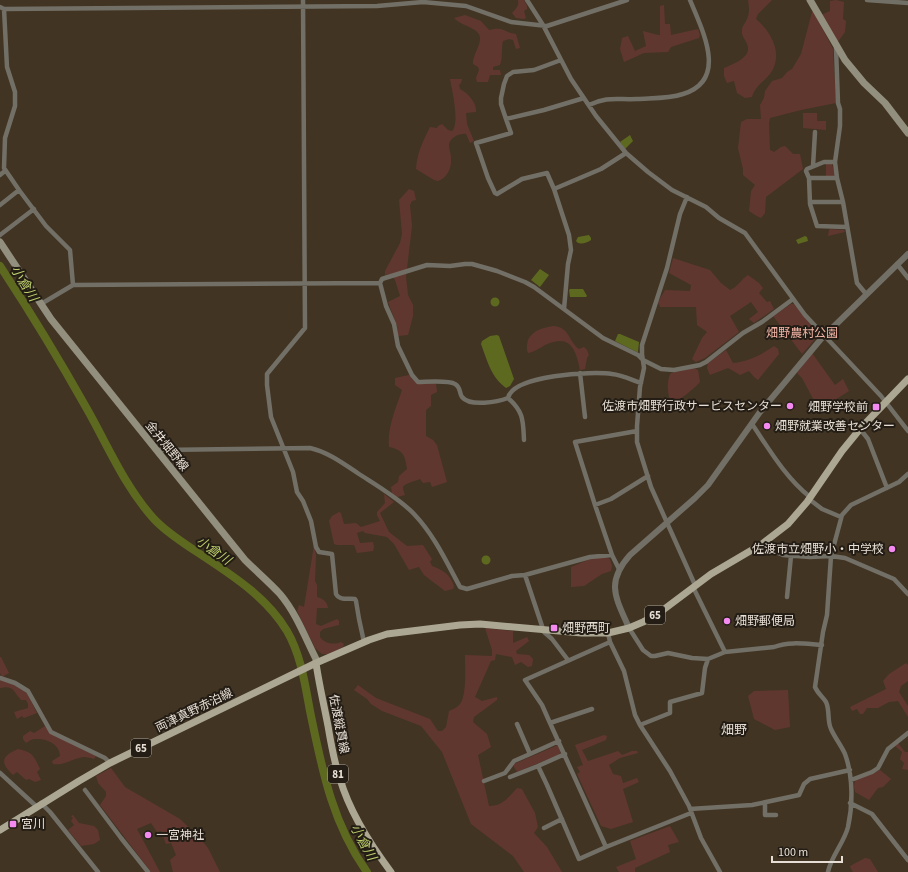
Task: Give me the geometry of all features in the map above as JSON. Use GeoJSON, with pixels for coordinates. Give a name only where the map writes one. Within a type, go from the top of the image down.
{"type":"FeatureCollection","features":[{"type":"Feature","properties":{"kind":"main road"},"geometry":{"type":"LineString","coordinates":[[810,0],[836,47],[855,73],[885,103],[908,133]]}},
{"type":"Feature","properties":{"kind":"main road","name":"金井畑野線"},"geometry":{"type":"LineString","coordinates":[[0,242],[51,319],[245,560],[280,594],[301,628],[316,659],[314,664]]}},
{"type":"Feature","properties":{"kind":"main road","name":"65"},"geometry":{"type":"LineString","coordinates":[[314,664],[364,642],[387,634],[464,624],[494,625],[582,633],[608,633],[629,628],[655,616],[711,574],[762,544],[788,524],[860,429],[908,379]]}},
{"type":"Feature","properties":{"kind":"main road","name":"両津真野赤泊線"},"geometry":{"type":"LineString","coordinates":[[0,830],[38,805],[110,763],[314,664]]}},
{"type":"Feature","properties":{"kind":"main road","name":"佐渡縦貫線"},"geometry":{"type":"LineString","coordinates":[[314,664],[340,780],[361,827],[375,851],[391,872]]}},
{"type":"Feature","properties":{"kind":"street"},"geometry":{"type":"LineString","coordinates":[[303,0],[305,328],[267,374],[267,385],[271,417],[293,472],[297,492],[303,501],[311,521],[317,550],[319,552],[332,554],[336,594],[341,599],[355,599],[364,642]]}},
{"type":"Feature","properties":{"kind":"street"},"geometry":{"type":"LineString","coordinates":[[527,0],[543,25],[561,60],[584,98],[604,127],[626,153],[672,190],[706,207],[719,218],[745,233],[805,315],[886,401],[908,430]]}},
{"type":"Feature","properties":{"kind":"street"},"geometry":{"type":"LineString","coordinates":[[72,285],[70,250],[46,226],[5,171],[2,157],[2,138],[15,106],[15,92],[7,67],[2,8],[378,6],[437,2],[466,6],[511,22],[547,26],[627,0]]}},
{"type":"Feature","properties":{"kind":"street"},"geometry":{"type":"LineString","coordinates":[[589,105],[615,98],[634,99],[672,97],[694,90],[703,82],[708,71],[709,55],[703,32],[690,0]]}},
{"type":"Feature","properties":{"kind":"street"},"geometry":{"type":"LineString","coordinates":[[867,0],[908,3]]}},
{"type":"Feature","properties":{"kind":"street"},"geometry":{"type":"LineString","coordinates":[[0,44],[6,44]]}},
{"type":"Feature","properties":{"kind":"street"},"geometry":{"type":"LineString","coordinates":[[836,47],[838,103],[840,109],[839,143],[835,162],[836,178],[843,202],[857,283],[866,294]]}},
{"type":"Feature","properties":{"kind":"street"},"geometry":{"type":"LineString","coordinates":[[561,60],[534,70],[514,72],[507,76],[504,84],[501,104],[511,133],[476,143],[486,172],[495,193],[497,194],[522,179],[547,173],[554,189],[569,235],[571,250],[568,264],[564,309]]}},
{"type":"Feature","properties":{"kind":"street"},"geometry":{"type":"LineString","coordinates":[[506,119],[584,98]]}},
{"type":"Feature","properties":{"kind":"street"},"geometry":{"type":"LineString","coordinates":[[813,166],[816,132]]}},
{"type":"Feature","properties":{"kind":"street"},"geometry":{"type":"LineString","coordinates":[[554,189],[601,169],[626,153]]}},
{"type":"Feature","properties":{"kind":"street"},"geometry":{"type":"LineString","coordinates":[[835,162],[824,162],[813,166],[806,171],[810,202],[816,226],[847,227]]}},
{"type":"Feature","properties":{"kind":"street"},"geometry":{"type":"LineString","coordinates":[[0,175],[5,171]]}},
{"type":"Feature","properties":{"kind":"street"},"geometry":{"type":"LineString","coordinates":[[808,178],[836,178]]}},
{"type":"Feature","properties":{"kind":"street"},"geometry":{"type":"LineString","coordinates":[[0,205],[19,190]]}},
{"type":"Feature","properties":{"kind":"street"},"geometry":{"type":"LineString","coordinates":[[687,197],[680,214],[667,268],[642,345],[644,368],[641,383],[637,442],[651,487],[724,652]]}},
{"type":"Feature","properties":{"kind":"street"},"geometry":{"type":"LineString","coordinates":[[810,202],[843,202]]}},
{"type":"Feature","properties":{"kind":"street"},"geometry":{"type":"LineString","coordinates":[[0,235],[34,209]]}},
{"type":"Feature","properties":{"kind":"street"},"geometry":{"type":"LineString","coordinates":[[822,644],[794,643],[774,647],[724,652],[708,660],[668,653],[652,656],[643,650],[629,628],[616,599],[614,584],[619,569],[630,554],[708,485],[760,412],[824,335],[908,254]]}},
{"type":"Feature","properties":{"kind":"street"},"geometry":{"type":"LineString","coordinates":[[41,304],[72,285],[380,283],[385,278],[427,264],[450,266],[472,264],[497,271],[525,282],[603,338],[638,355],[643,360],[666,370],[700,365],[706,362],[743,333],[762,322],[793,299]]}},
{"type":"Feature","properties":{"kind":"street"},"geometry":{"type":"LineString","coordinates":[[897,264],[908,278]]}},
{"type":"Feature","properties":{"kind":"street"},"geometry":{"type":"LineString","coordinates":[[380,283],[386,306],[394,324],[398,346],[418,382],[452,382],[458,386],[465,400],[476,403],[494,402],[508,398]]}},
{"type":"Feature","properties":{"kind":"street"},"geometry":{"type":"LineString","coordinates":[[508,398],[508,395],[512,391],[528,383],[580,373],[595,372],[613,374],[641,383]]}},
{"type":"Feature","properties":{"kind":"street"},"geometry":{"type":"LineString","coordinates":[[580,373],[585,417]]}},
{"type":"Feature","properties":{"kind":"street"},"geometry":{"type":"LineString","coordinates":[[508,398],[522,415],[524,440]]}},
{"type":"Feature","properties":{"kind":"street"},"geometry":{"type":"LineString","coordinates":[[752,424],[786,473],[809,498],[822,509],[841,517]]}},
{"type":"Feature","properties":{"kind":"street"},"geometry":{"type":"LineString","coordinates":[[860,429],[868,439],[887,488]]}},
{"type":"Feature","properties":{"kind":"street"},"geometry":{"type":"LineString","coordinates":[[619,569],[612,555],[575,442],[637,431]]}},
{"type":"Feature","properties":{"kind":"street"},"geometry":{"type":"LineString","coordinates":[[158,452],[160,450],[310,448],[317,450],[346,465],[413,513],[435,541],[460,587],[467,589],[512,576],[525,575],[590,557],[612,555]]}},
{"type":"Feature","properties":{"kind":"street"},"geometry":{"type":"LineString","coordinates":[[828,872],[848,826],[851,780],[850,770],[844,753],[830,728],[826,702],[817,693],[815,687],[827,615],[830,556],[841,517],[850,504],[899,482],[908,474]]}},
{"type":"Feature","properties":{"kind":"street"},"geometry":{"type":"LineString","coordinates":[[595,505],[611,499],[648,476]]}},
{"type":"Feature","properties":{"kind":"street"},"geometry":{"type":"LineString","coordinates":[[762,544],[783,555],[810,557],[830,556],[845,558],[894,580],[908,594]]}},
{"type":"Feature","properties":{"kind":"street"},"geometry":{"type":"LineString","coordinates":[[787,598],[791,556]]}},
{"type":"Feature","properties":{"kind":"street"},"geometry":{"type":"LineString","coordinates":[[525,575],[543,629],[568,660]]}},
{"type":"Feature","properties":{"kind":"street"},"geometry":{"type":"LineString","coordinates":[[608,633],[610,642],[624,672],[633,707],[640,725],[670,771],[691,811],[701,838],[720,872]]}},
{"type":"Feature","properties":{"kind":"street"},"geometry":{"type":"LineString","coordinates":[[606,847],[542,705],[525,680],[610,642]]}},
{"type":"Feature","properties":{"kind":"street"},"geometry":{"type":"LineString","coordinates":[[640,725],[670,713],[670,702],[702,693],[705,668],[708,660]]}},
{"type":"Feature","properties":{"kind":"street"},"geometry":{"type":"LineString","coordinates":[[0,678],[15,683],[28,691],[51,732],[105,758],[110,763]]}},
{"type":"Feature","properties":{"kind":"street"},"geometry":{"type":"LineString","coordinates":[[550,723],[592,709]]}},
{"type":"Feature","properties":{"kind":"street"},"geometry":{"type":"LineString","coordinates":[[517,724],[530,754]]}},
{"type":"Feature","properties":{"kind":"street"},"geometry":{"type":"LineString","coordinates":[[851,780],[872,772],[878,768],[888,749],[908,733]]}},
{"type":"Feature","properties":{"kind":"street"},"geometry":{"type":"LineString","coordinates":[[484,781],[505,773],[514,761],[559,741]]}},
{"type":"Feature","properties":{"kind":"street"},"geometry":{"type":"LineString","coordinates":[[510,777],[564,754]]}},
{"type":"Feature","properties":{"kind":"street"},"geometry":{"type":"LineString","coordinates":[[538,766],[579,859],[691,811],[765,803],[799,795],[804,784],[810,779],[850,770]]}},
{"type":"Feature","properties":{"kind":"street"},"geometry":{"type":"LineString","coordinates":[[0,773],[38,805],[50,812],[98,872]]}},
{"type":"Feature","properties":{"kind":"street"},"geometry":{"type":"LineString","coordinates":[[85,790],[148,872]]}},
{"type":"Feature","properties":{"kind":"street"},"geometry":{"type":"LineString","coordinates":[[765,803],[765,815],[776,815]]}},
{"type":"Feature","properties":{"kind":"street"},"geometry":{"type":"LineString","coordinates":[[850,803],[872,814],[908,860]]}},
{"type":"Feature","properties":{"kind":"street"},"geometry":{"type":"LineString","coordinates":[[544,828],[562,819]]}},
{"type":"Feature","properties":{"kind":"green space"},"geometry":{"type":"Polygon","coordinates":[[[518,0],[524,0],[527,6],[527,9],[524,11],[526,18],[524,19],[516,18],[512,13],[518,6],[518,0]]]}},
{"type":"Feature","properties":{"kind":"green space"},"geometry":{"type":"Polygon","coordinates":[[[748,0],[772,0],[758,14],[756,19],[770,36],[775,49],[776,57],[775,64],[770,74],[756,89],[752,97],[745,98],[737,93],[734,81],[727,83],[724,76],[724,68],[741,59],[747,53],[747,44],[742,32],[749,14],[748,0]]]}},
{"type":"Feature","properties":{"kind":"green space"},"geometry":{"type":"Polygon","coordinates":[[[836,0],[844,2],[843,19],[846,21],[845,32],[837,43],[821,15],[830,11],[830,1],[836,0]]]}},
{"type":"Feature","properties":{"kind":"green space"},"geometry":{"type":"Polygon","coordinates":[[[664,5],[665,24],[670,24],[671,35],[698,29],[700,35],[699,38],[671,47],[668,52],[644,53],[624,62],[620,49],[622,38],[628,36],[635,51],[646,46],[643,31],[660,35],[660,6],[664,5]]]}},
{"type":"Feature","properties":{"kind":"green space"},"geometry":{"type":"Polygon","coordinates":[[[812,12],[814,12],[833,49],[836,103],[770,118],[770,150],[774,152],[785,146],[793,154],[800,154],[803,169],[766,197],[765,213],[761,218],[749,211],[751,191],[755,185],[743,175],[738,148],[741,122],[747,119],[761,119],[760,105],[764,98],[765,91],[772,81],[782,78],[792,69],[801,54],[812,12]]]}},
{"type":"Feature","properties":{"kind":"green space"},"geometry":{"type":"Polygon","coordinates":[[[465,15],[481,21],[489,30],[502,29],[516,34],[520,48],[516,49],[513,40],[509,39],[503,41],[500,65],[493,67],[493,70],[500,70],[501,75],[490,75],[488,82],[477,82],[476,78],[479,70],[478,67],[473,64],[473,60],[480,42],[479,34],[474,29],[454,18],[465,15]]]}},
{"type":"Feature","properties":{"kind":"green space"},"geometry":{"type":"Polygon","coordinates":[[[450,79],[462,79],[459,85],[460,89],[469,96],[475,105],[476,112],[466,113],[467,124],[474,141],[470,143],[466,134],[464,134],[455,136],[449,142],[451,158],[450,169],[444,178],[438,181],[416,169],[421,147],[430,127],[437,128],[442,124],[448,130],[452,131],[454,127],[455,106],[450,79]]]}},
{"type":"Feature","properties":{"kind":"green space"},"geometry":{"type":"Polygon","coordinates":[[[803,113],[817,113],[817,121],[826,121],[826,130],[803,128],[803,113]]]}},
{"type":"Feature","properties":{"kind":"green space"},"geometry":{"type":"Polygon","coordinates":[[[826,164],[832,164],[835,175],[833,177],[826,176],[826,164]]]}},
{"type":"Feature","properties":{"kind":"green space"},"geometry":{"type":"Polygon","coordinates":[[[409,189],[414,191],[416,200],[412,201],[410,205],[412,226],[406,277],[408,295],[413,305],[413,316],[408,335],[398,336],[397,326],[388,302],[400,296],[395,280],[390,274],[385,275],[385,271],[400,243],[402,234],[399,200],[409,189]]]}},
{"type":"Feature","properties":{"kind":"green space"},"geometry":{"type":"Polygon","coordinates":[[[830,229],[844,230],[845,232],[828,236],[830,229]]]}},
{"type":"Feature","properties":{"kind":"green space"},"geometry":{"type":"Polygon","coordinates":[[[673,258],[710,270],[721,283],[730,290],[748,275],[763,288],[759,293],[767,302],[770,301],[774,309],[754,323],[749,319],[758,312],[751,302],[730,316],[739,332],[705,358],[696,362],[692,359],[702,338],[707,332],[697,325],[696,307],[660,307],[658,302],[665,290],[690,291],[691,285],[669,273],[673,258]]]}},
{"type":"Feature","properties":{"kind":"green space","name":"畑野農村公園"},"geometry":{"type":"Polygon","coordinates":[[[791,304],[794,304],[817,332],[818,336],[802,354],[773,316],[791,304]]]}},
{"type":"Feature","properties":{"kind":"green space"},"geometry":{"type":"Polygon","coordinates":[[[553,326],[563,329],[575,346],[579,349],[584,347],[587,350],[589,355],[585,369],[580,370],[574,350],[566,342],[554,342],[528,353],[528,340],[532,334],[553,326]]]}},
{"type":"Feature","properties":{"kind":"green space"},"geometry":{"type":"Polygon","coordinates":[[[774,346],[778,349],[779,354],[758,380],[749,371],[740,375],[728,368],[710,375],[707,368],[708,363],[726,350],[733,363],[745,361],[755,357],[774,346]]]}},
{"type":"Feature","properties":{"kind":"green space"},"geometry":{"type":"Polygon","coordinates":[[[812,353],[835,385],[843,379],[849,391],[819,410],[802,378],[797,373],[812,353]]]}},
{"type":"Feature","properties":{"kind":"green space"},"geometry":{"type":"Polygon","coordinates":[[[694,368],[698,370],[700,382],[673,405],[669,398],[669,376],[671,373],[694,368]]]}},
{"type":"Feature","properties":{"kind":"green space"},"geometry":{"type":"Polygon","coordinates":[[[409,375],[416,383],[436,384],[437,392],[431,395],[431,406],[426,410],[426,436],[433,440],[437,445],[447,482],[432,487],[430,482],[423,483],[420,479],[404,486],[403,488],[405,495],[397,497],[392,493],[391,487],[398,482],[399,476],[407,469],[403,454],[394,448],[389,447],[389,433],[392,418],[402,390],[395,385],[395,378],[409,375]]]}},
{"type":"Feature","properties":{"kind":"green space"},"geometry":{"type":"Polygon","coordinates":[[[384,494],[394,502],[380,513],[389,532],[407,546],[423,545],[432,559],[430,562],[432,566],[448,575],[454,586],[453,589],[445,591],[424,575],[419,567],[409,570],[394,544],[387,537],[365,533],[363,531],[357,533],[360,543],[373,542],[373,551],[357,553],[354,545],[334,544],[329,521],[332,516],[339,512],[341,513],[344,524],[356,523],[361,527],[380,521],[377,512],[385,503],[384,494]]]}},
{"type":"Feature","properties":{"kind":"green space"},"geometry":{"type":"Polygon","coordinates":[[[314,545],[316,555],[315,581],[317,585],[317,597],[327,604],[328,608],[317,608],[316,624],[321,626],[337,619],[339,621],[339,625],[323,629],[320,632],[320,637],[333,644],[341,642],[344,644],[343,647],[330,654],[322,654],[315,648],[297,611],[299,605],[304,607],[314,545]]]}},
{"type":"Feature","properties":{"kind":"green space"},"geometry":{"type":"Polygon","coordinates":[[[606,557],[610,559],[612,566],[611,571],[602,574],[584,586],[571,587],[571,567],[590,559],[606,557]]]}},
{"type":"Feature","properties":{"kind":"green space"},"geometry":{"type":"Polygon","coordinates":[[[485,628],[513,631],[513,643],[527,637],[529,641],[516,651],[517,654],[529,655],[533,659],[532,666],[528,667],[521,662],[515,665],[512,657],[496,654],[495,660],[491,661],[475,697],[482,701],[497,697],[497,700],[474,717],[473,722],[487,734],[491,747],[478,755],[489,806],[498,805],[508,798],[517,788],[522,789],[535,813],[538,827],[534,833],[547,847],[562,872],[524,872],[513,856],[471,824],[442,752],[421,726],[382,711],[354,690],[358,685],[376,698],[430,719],[438,731],[442,731],[446,727],[449,711],[460,704],[464,694],[465,655],[492,656],[492,650],[485,628]]]}},
{"type":"Feature","properties":{"kind":"green space"},"geometry":{"type":"Polygon","coordinates":[[[0,657],[9,673],[2,677],[0,673],[0,657]]]}},
{"type":"Feature","properties":{"kind":"green space"},"geometry":{"type":"Polygon","coordinates":[[[906,663],[908,665],[908,681],[901,686],[899,692],[908,706],[908,717],[898,701],[889,702],[878,708],[867,708],[863,714],[860,714],[857,709],[852,711],[850,707],[886,689],[883,681],[889,674],[906,663]]]}},
{"type":"Feature","properties":{"kind":"green space"},"geometry":{"type":"Polygon","coordinates":[[[0,680],[14,685],[27,693],[37,713],[24,718],[22,716],[17,719],[14,712],[28,708],[28,704],[26,700],[21,700],[11,688],[0,688],[0,680]]]}},
{"type":"Feature","properties":{"kind":"green space"},"geometry":{"type":"Polygon","coordinates":[[[788,690],[790,727],[775,730],[754,719],[748,696],[754,691],[788,690]]]}},
{"type":"Feature","properties":{"kind":"green space"},"geometry":{"type":"Polygon","coordinates":[[[45,726],[51,734],[96,756],[94,759],[84,757],[61,764],[53,764],[52,761],[60,756],[58,748],[55,745],[48,741],[39,739],[33,739],[26,743],[23,739],[23,736],[30,731],[34,733],[45,726]]]}},
{"type":"Feature","properties":{"kind":"green space"},"geometry":{"type":"Polygon","coordinates":[[[604,735],[607,736],[606,740],[582,750],[588,761],[618,751],[622,755],[632,751],[637,751],[638,753],[620,758],[609,765],[613,774],[621,776],[623,783],[637,778],[639,782],[623,789],[633,822],[611,829],[601,826],[577,774],[580,772],[577,767],[583,765],[575,745],[604,735]]]}},
{"type":"Feature","properties":{"kind":"green space"},"geometry":{"type":"Polygon","coordinates":[[[898,743],[905,752],[908,752],[908,770],[902,769],[904,763],[900,759],[902,752],[895,746],[898,743]]]}},
{"type":"Feature","properties":{"kind":"green space"},"geometry":{"type":"Polygon","coordinates":[[[558,745],[561,752],[558,755],[517,772],[514,767],[514,764],[558,745]]]}},
{"type":"Feature","properties":{"kind":"green space"},"geometry":{"type":"Polygon","coordinates":[[[18,749],[32,755],[40,769],[37,772],[41,780],[35,782],[29,779],[26,780],[17,772],[13,775],[6,767],[4,760],[8,754],[18,749]]]}},
{"type":"Feature","properties":{"kind":"green space"},"geometry":{"type":"Polygon","coordinates":[[[111,768],[125,787],[180,819],[199,837],[208,848],[220,872],[173,872],[170,860],[176,855],[171,843],[166,844],[161,831],[157,832],[151,823],[137,829],[160,872],[151,872],[100,805],[106,796],[106,792],[98,783],[96,776],[111,768]]]}},
{"type":"Feature","properties":{"kind":"green space"},"geometry":{"type":"Polygon","coordinates":[[[880,770],[891,779],[883,787],[878,788],[869,800],[855,792],[855,780],[880,770]]]}},
{"type":"Feature","properties":{"kind":"green space"},"geometry":{"type":"Polygon","coordinates":[[[73,815],[79,823],[94,826],[98,830],[100,840],[94,844],[81,846],[68,830],[74,825],[71,821],[73,818],[71,816],[73,815]]]}},
{"type":"Feature","properties":{"kind":"green space"},"geometry":{"type":"Polygon","coordinates":[[[670,826],[679,842],[668,845],[670,852],[635,868],[635,872],[619,872],[616,867],[636,859],[630,841],[670,826]]]}},
{"type":"Feature","properties":{"kind":"green space"},"geometry":{"type":"Polygon","coordinates":[[[865,858],[870,859],[878,872],[853,872],[850,866],[865,858]]]}},
{"type":"Feature","properties":{"kind":"shaded area"},"geometry":{"type":"Polygon","coordinates":[[[630,135],[633,141],[625,149],[620,142],[630,135]]]}},
{"type":"Feature","properties":{"kind":"shaded area"},"geometry":{"type":"Polygon","coordinates":[[[589,235],[591,240],[588,242],[578,243],[576,241],[578,237],[589,235]]]}},
{"type":"Feature","properties":{"kind":"shaded area"},"geometry":{"type":"Polygon","coordinates":[[[805,236],[807,237],[808,241],[798,244],[796,240],[805,236]]]}},
{"type":"Feature","properties":{"kind":"shaded area"},"geometry":{"type":"Polygon","coordinates":[[[540,269],[549,275],[540,287],[531,280],[540,269]]]}},
{"type":"Feature","properties":{"kind":"shaded area"},"geometry":{"type":"Polygon","coordinates":[[[570,289],[583,289],[587,296],[570,297],[570,289]]]}},
{"type":"Feature","properties":{"kind":"shaded area"},"geometry":{"type":"Polygon","coordinates":[[[495,297],[500,302],[495,307],[490,302],[495,297]]]}},
{"type":"Feature","properties":{"kind":"shaded area"},"geometry":{"type":"Polygon","coordinates":[[[618,334],[639,342],[638,352],[615,341],[618,334]]]}},
{"type":"Feature","properties":{"kind":"shaded area"},"geometry":{"type":"Polygon","coordinates":[[[490,336],[499,336],[514,379],[510,386],[506,388],[493,373],[481,344],[482,341],[490,336]]]}},
{"type":"Feature","properties":{"kind":"shaded area"},"geometry":{"type":"Polygon","coordinates":[[[486,555],[491,560],[486,565],[481,560],[486,555]]]}},
{"type":"Feature","properties":{"kind":"waterway","name":"小倉川"},"geometry":{"type":"LineString","coordinates":[[0,266],[56,355],[134,494],[144,507],[169,533],[234,577],[258,596],[269,607],[287,631],[296,650],[302,670],[319,754],[330,795],[345,834],[367,872]]}},
{"type":"Feature","properties":{"kind":"place","name":"佐渡市畑野行政サービスセンター"},"geometry":{"type":"Point","coordinates":[790,406]}},
{"type":"Feature","properties":{"kind":"place","name":"畑野学校前"},"geometry":{"type":"Point","coordinates":[876,407]}},
{"type":"Feature","properties":{"kind":"place","name":"畑野就業改善センター"},"geometry":{"type":"Point","coordinates":[767,426]}},
{"type":"Feature","properties":{"kind":"place","name":"佐渡市立畑野小・中学校"},"geometry":{"type":"Point","coordinates":[892,549]}},
{"type":"Feature","properties":{"kind":"place","name":"畑野郵便局"},"geometry":{"type":"Point","coordinates":[727,621]}},
{"type":"Feature","properties":{"kind":"place","name":"畑野西町"},"geometry":{"type":"Point","coordinates":[554,628]}},
{"type":"Feature","properties":{"kind":"place","name":"宮川"},"geometry":{"type":"Point","coordinates":[13,824]}},
{"type":"Feature","properties":{"kind":"place","name":"一宮神社"},"geometry":{"type":"Point","coordinates":[148,835]}},
{"type":"Feature","properties":{"kind":"district","name":"畑野"},"geometry":{"type":"Point","coordinates":[734,729]}}]}
